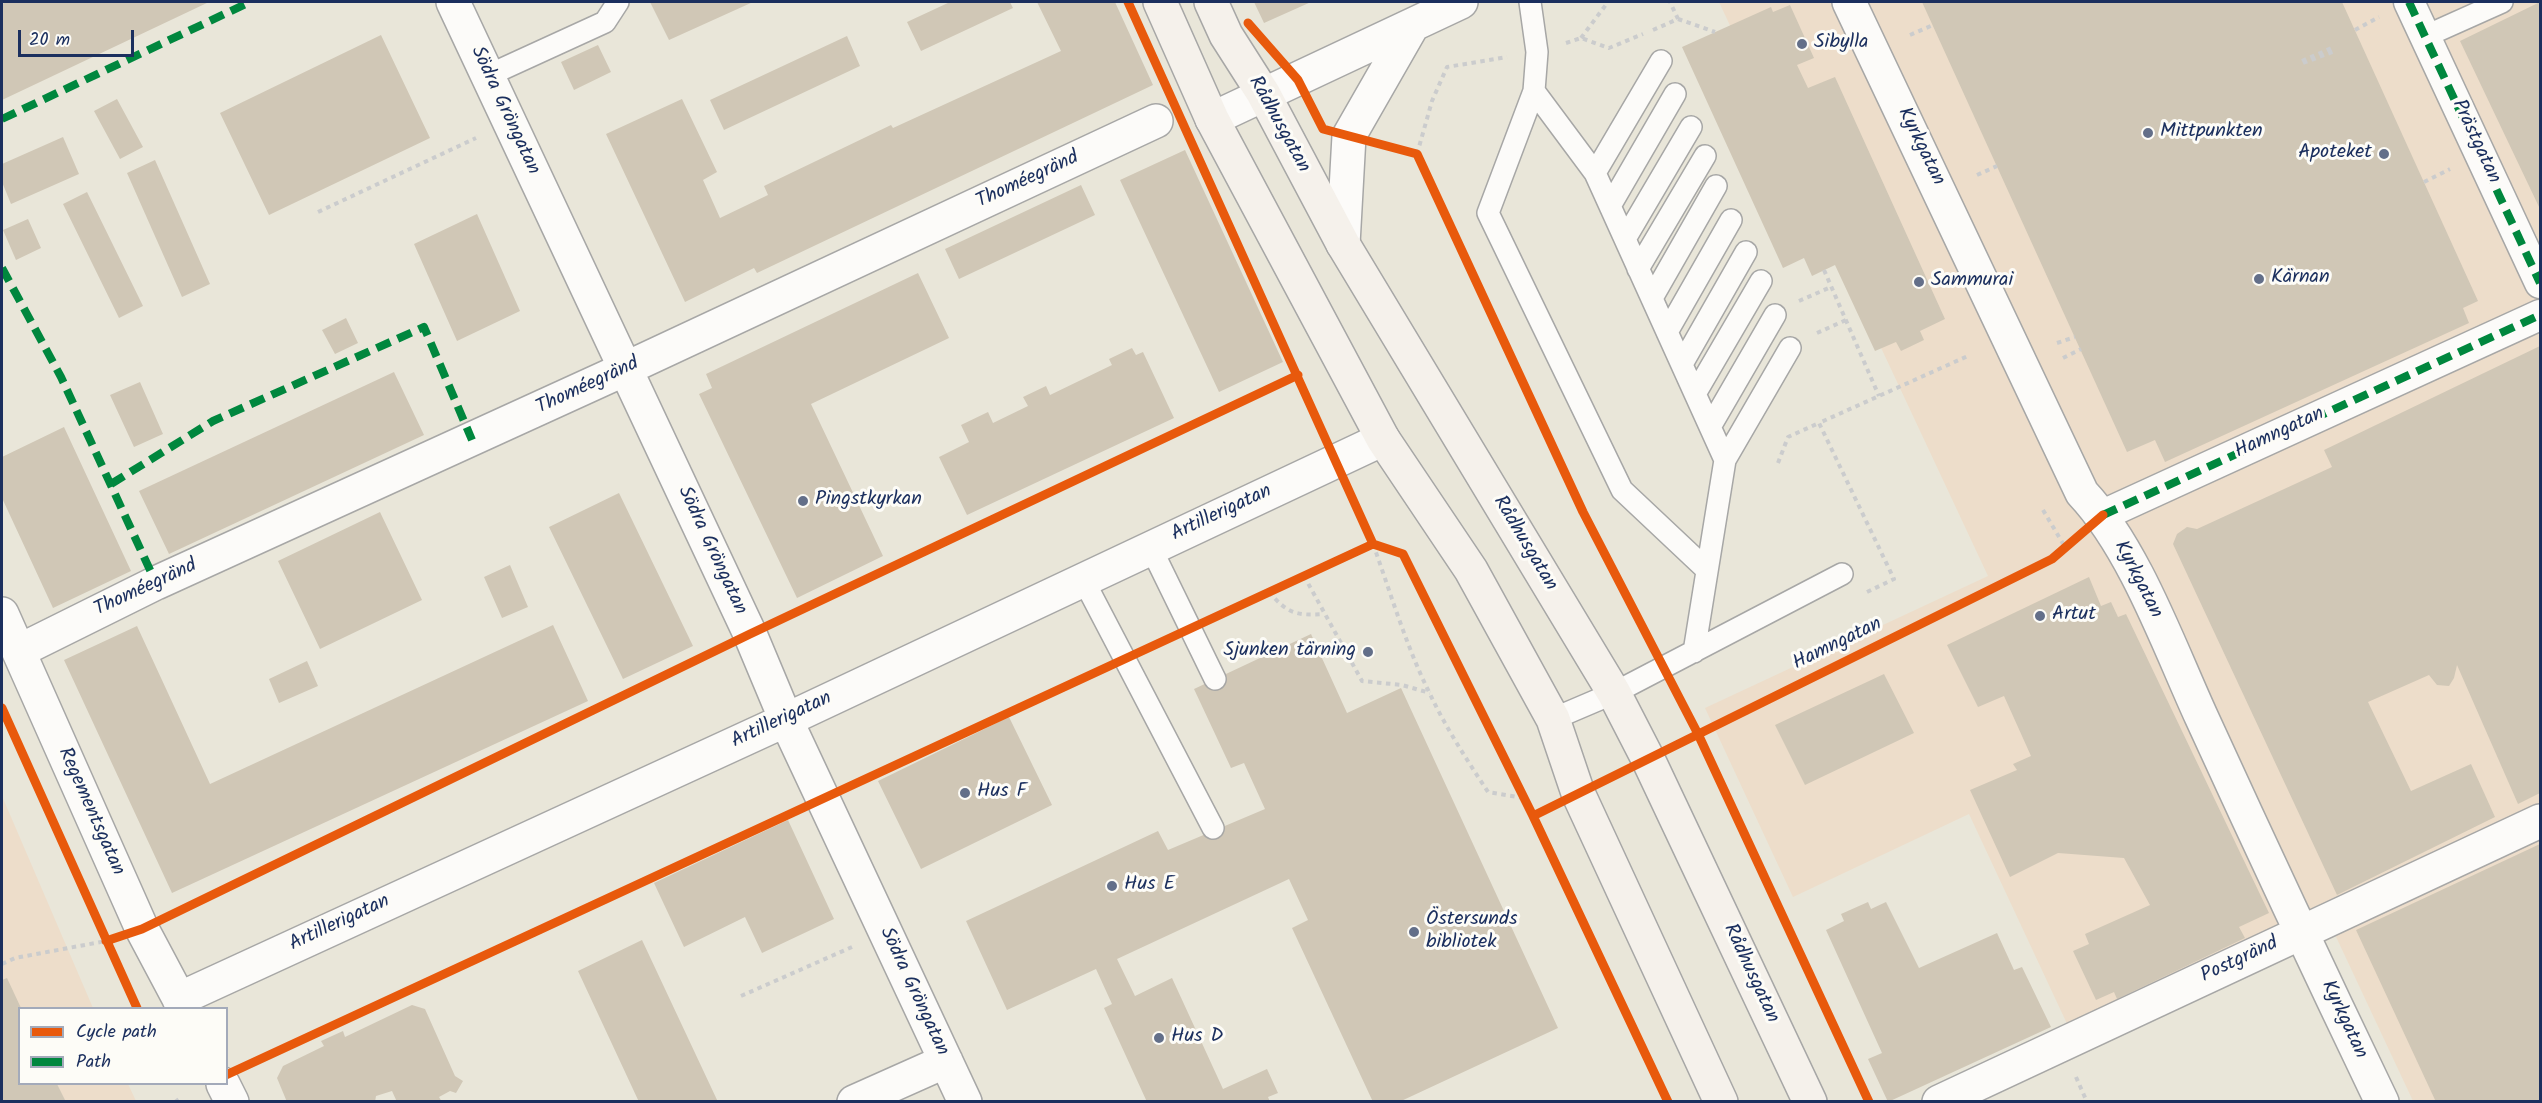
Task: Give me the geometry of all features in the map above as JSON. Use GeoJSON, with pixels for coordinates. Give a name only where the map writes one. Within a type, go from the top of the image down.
{"type":"FeatureCollection","features":[{"type":"Feature","properties":{"kind":"main road"},"geometry":{"type":"LineString","coordinates":[[1160,2],[1212,119],[1383,439],[1471,570],[1553,718],[1578,793],[1721,1101]]}},
{"type":"Feature","properties":{"kind":"main road","name":"Rådhusgatan"},"geometry":{"type":"LineString","coordinates":[[1211,2],[1226,35],[1263,93],[1343,244],[1614,693],[1648,759],[1810,1101]]}},
{"type":"Feature","properties":{"kind":"street","name":"Södra Gröngatan"},"geometry":{"type":"LineString","coordinates":[[453,2],[750,634],[786,720],[965,1101]]}},
{"type":"Feature","properties":{"kind":"street"},"geometry":{"type":"LineString","coordinates":[[1212,119],[1263,93],[1298,80],[1461,2]]}},
{"type":"Feature","properties":{"kind":"street","name":"Kyrkgatan"},"geometry":{"type":"LineString","coordinates":[[1849,2],[2082,493],[2103,514],[2135,573],[2301,933],[2382,1101]]}},
{"type":"Feature","properties":{"kind":"street","name":"Prästgatan"},"geometry":{"type":"LineString","coordinates":[[2409,2],[2541,283]]}},
{"type":"Feature","properties":{"kind":"street"},"geometry":{"type":"LineString","coordinates":[[1343,244],[1349,136],[1412,26]]}},
{"type":"Feature","properties":{"kind":"street","name":"Thoméegränd"},"geometry":{"type":"LineString","coordinates":[[19,651],[156,583],[625,369],[1156,122]]}},
{"type":"Feature","properties":{"kind":"street","name":"Hamngatan"},"geometry":{"type":"LineString","coordinates":[[2103,514],[2541,315]]}},
{"type":"Feature","properties":{"kind":"street","name":"Artillerigatan"},"geometry":{"type":"LineString","coordinates":[[181,1004],[1383,439]]}},
{"type":"Feature","properties":{"kind":"street","name":"Regementsgatan"},"geometry":{"type":"LineString","coordinates":[[2,614],[142,929],[181,1004]]}},
{"type":"Feature","properties":{"kind":"street","name":"Postgränd"},"geometry":{"type":"LineString","coordinates":[[1939,1101],[2541,821]]}},
{"type":"Feature","properties":{"kind":"street"},"geometry":{"type":"LineString","coordinates":[[854,1101],[946,1061]]}},
{"type":"Feature","properties":{"kind":"street"},"geometry":{"type":"LineString","coordinates":[[224,1085],[232,1101]]}},
{"type":"Feature","properties":{"kind":"lane"},"geometry":{"type":"LineString","coordinates":[[488,76],[605,22],[618,2]]}},
{"type":"Feature","properties":{"kind":"lane"},"geometry":{"type":"LineString","coordinates":[[1530,2],[1537,52],[1534,91],[1488,213],[1622,490],[1707,570]]}},
{"type":"Feature","properties":{"kind":"lane"},"geometry":{"type":"LineString","coordinates":[[2426,36],[2502,2]]}},
{"type":"Feature","properties":{"kind":"lane"},"geometry":{"type":"LineString","coordinates":[[1595,173],[1661,61]]}},
{"type":"Feature","properties":{"kind":"lane"},"geometry":{"type":"LineString","coordinates":[[1534,91],[1595,173],[1725,460]]}},
{"type":"Feature","properties":{"kind":"lane"},"geometry":{"type":"LineString","coordinates":[[1610,206],[1675,94]]}},
{"type":"Feature","properties":{"kind":"lane"},"geometry":{"type":"LineString","coordinates":[[1625,239],[1690,127]]}},
{"type":"Feature","properties":{"kind":"lane"},"geometry":{"type":"LineString","coordinates":[[1638,269],[1705,156]]}},
{"type":"Feature","properties":{"kind":"lane"},"geometry":{"type":"LineString","coordinates":[[1652,298],[1716,186]]}},
{"type":"Feature","properties":{"kind":"lane"},"geometry":{"type":"LineString","coordinates":[[1667,332],[1731,220]]}},
{"type":"Feature","properties":{"kind":"lane"},"geometry":{"type":"LineString","coordinates":[[1682,364],[1746,252]]}},
{"type":"Feature","properties":{"kind":"lane"},"geometry":{"type":"LineString","coordinates":[[1695,394],[1761,281]]}},
{"type":"Feature","properties":{"kind":"lane"},"geometry":{"type":"LineString","coordinates":[[1710,427],[1775,315]]}},
{"type":"Feature","properties":{"kind":"lane"},"geometry":{"type":"LineString","coordinates":[[1694,652],[1725,460],[1790,348]]}},
{"type":"Feature","properties":{"kind":"lane"},"geometry":{"type":"LineString","coordinates":[[1151,548],[1215,679]]}},
{"type":"Feature","properties":{"kind":"lane"},"geometry":{"type":"LineString","coordinates":[[1553,718],[1614,693],[1839,576]]}},
{"type":"Feature","properties":{"kind":"lane"},"geometry":{"type":"LineString","coordinates":[[1083,579],[1213,828]]}},
{"type":"Feature","properties":{"kind":"path"},"geometry":{"type":"LineString","coordinates":[[1581,38],[1608,2]]}},
{"type":"Feature","properties":{"kind":"path"},"geometry":{"type":"LineString","coordinates":[[1678,19],[1715,32]]}},
{"type":"Feature","properties":{"kind":"path"},"geometry":{"type":"LineString","coordinates":[[1910,35],[1933,25]]}},
{"type":"Feature","properties":{"kind":"path"},"geometry":{"type":"LineString","coordinates":[[2303,62],[2335,49]]}},
{"type":"Feature","properties":{"kind":"path"},"geometry":{"type":"LineString","coordinates":[[318,212],[510,123]]}},
{"type":"Feature","properties":{"kind":"path"},"geometry":{"type":"LineString","coordinates":[[1405,151],[1417,154],[1422,164]]}},
{"type":"Feature","properties":{"kind":"path"},"geometry":{"type":"LineString","coordinates":[[1977,175],[1997,166]]}},
{"type":"Feature","properties":{"kind":"path"},"geometry":{"type":"LineString","coordinates":[[1824,270],[1880,396]]}},
{"type":"Feature","properties":{"kind":"path"},"geometry":{"type":"LineString","coordinates":[[1798,302],[1831,287]]}},
{"type":"Feature","properties":{"kind":"path"},"geometry":{"type":"LineString","coordinates":[[1814,334],[1846,320]]}},
{"type":"Feature","properties":{"kind":"path"},"geometry":{"type":"LineString","coordinates":[[2057,344],[2075,337]]}},
{"type":"Feature","properties":{"kind":"path"},"geometry":{"type":"LineString","coordinates":[[2063,357],[2081,349]]}},
{"type":"Feature","properties":{"kind":"path"},"geometry":{"type":"LineString","coordinates":[[1778,463],[1788,437],[1970,355]]}},
{"type":"Feature","properties":{"kind":"path"},"geometry":{"type":"LineString","coordinates":[[1819,423],[1894,579],[1850,601],[1839,576]]}},
{"type":"Feature","properties":{"kind":"path"},"geometry":{"type":"LineString","coordinates":[[2043,510],[2062,550],[2103,514]]}},
{"type":"Feature","properties":{"kind":"path"},"geometry":{"type":"LineString","coordinates":[[1368,533],[1412,652],[1456,743],[1488,792],[1526,802]]}},
{"type":"Feature","properties":{"kind":"path"},"geometry":{"type":"LineString","coordinates":[[1363,548],[1373,544],[1383,547]]}},
{"type":"Feature","properties":{"kind":"path"},"geometry":{"type":"LineString","coordinates":[[1313,571],[1299,578],[1324,614],[1362,681],[1402,685],[1430,693]]}},
{"type":"Feature","properties":{"kind":"path"},"geometry":{"type":"LineString","coordinates":[[1259,597],[1273,590],[1281,605],[1294,614],[1324,614]]}},
{"type":"Feature","properties":{"kind":"path"},"geometry":{"type":"LineString","coordinates":[[1519,787],[1526,802]]}},
{"type":"Feature","properties":{"kind":"path"},"geometry":{"type":"LineString","coordinates":[[100,927],[110,951]]}},
{"type":"Feature","properties":{"kind":"path"},"geometry":{"type":"LineString","coordinates":[[2,964],[15,958],[106,941],[142,929]]}},
{"type":"Feature","properties":{"kind":"path"},"geometry":{"type":"LineString","coordinates":[[741,996],[885,933]]}},
{"type":"Feature","properties":{"kind":"path"},"geometry":{"type":"LineString","coordinates":[[2072,1068],[2087,1101]]}},
{"type":"Feature","properties":{"kind":"path"},"geometry":{"type":"LineString","coordinates":[[177,1098],[189,1094]]}},
{"type":"Feature","properties":{"kind":"shaded area"},"geometry":{"type":"Polygon","coordinates":[[[1719,2],[2540,2],[2540,1101],[2413,1101],[2323,909],[2069,1028],[1969,814],[1793,897],[1705,708],[1988,576],[1719,2]]]}},
{"type":"Feature","properties":{"kind":"shaded area"},"geometry":{"type":"Polygon","coordinates":[[[2,796],[93,1007],[18,1007],[18,1085],[128,1085],[136,1101],[2,1101],[2,796]]]}},
{"type":"Feature","properties":{"kind":"building"},"geometry":{"type":"Polygon","coordinates":[[[6,2],[209,2],[2,100],[2,4],[6,2]]]}},
{"type":"Feature","properties":{"kind":"building"},"geometry":{"type":"Polygon","coordinates":[[[650,2],[753,2],[669,40],[650,2]]]}},
{"type":"Feature","properties":{"kind":"building"},"geometry":{"type":"Polygon","coordinates":[[[950,2],[1010,2],[1013,8],[921,51],[907,22],[950,2]]]}},
{"type":"Feature","properties":{"kind":"building"},"geometry":{"type":"Polygon","coordinates":[[[1037,2],[1115,2],[1153,85],[757,273],[754,268],[685,302],[606,134],[682,99],[717,172],[703,180],[720,218],[768,195],[764,186],[891,125],[893,128],[1061,51],[1037,2]]]}},
{"type":"Feature","properties":{"kind":"building"},"geometry":{"type":"Polygon","coordinates":[[[1254,2],[1311,2],[1264,23],[1254,2]]]}},
{"type":"Feature","properties":{"kind":"building"},"geometry":{"type":"Polygon","coordinates":[[[1922,2],[2342,2],[2478,301],[2463,308],[2469,323],[2165,462],[2155,440],[2127,452],[1922,2]]]}},
{"type":"Feature","properties":{"kind":"building"},"geometry":{"type":"Polygon","coordinates":[[[2540,2],[2540,209],[2460,41],[2540,2]]]}},
{"type":"Feature","properties":{"kind":"building"},"geometry":{"type":"Polygon","coordinates":[[[1790,5],[1814,58],[1797,65],[1808,88],[1835,77],[1945,319],[1920,331],[1924,340],[1901,351],[1896,342],[1875,351],[1835,265],[1812,276],[1804,258],[1783,268],[1682,47],[1771,7],[1773,12],[1790,5]]]}},
{"type":"Feature","properties":{"kind":"building"},"geometry":{"type":"Polygon","coordinates":[[[381,35],[430,138],[269,215],[220,113],[381,35]]]}},
{"type":"Feature","properties":{"kind":"building"},"geometry":{"type":"Polygon","coordinates":[[[847,36],[860,66],[724,130],[710,100],[847,36]]]}},
{"type":"Feature","properties":{"kind":"building"},"geometry":{"type":"Polygon","coordinates":[[[598,45],[611,72],[574,90],[561,62],[598,45]]]}},
{"type":"Feature","properties":{"kind":"building"},"geometry":{"type":"Polygon","coordinates":[[[117,99],[143,147],[120,159],[94,111],[117,99]]]}},
{"type":"Feature","properties":{"kind":"building"},"geometry":{"type":"Polygon","coordinates":[[[63,137],[79,174],[11,204],[2,182],[2,164],[63,137]]]}},
{"type":"Feature","properties":{"kind":"building"},"geometry":{"type":"Polygon","coordinates":[[[1185,150],[1283,362],[1219,392],[1120,180],[1185,150]]]}},
{"type":"Feature","properties":{"kind":"building"},"geometry":{"type":"Polygon","coordinates":[[[155,160],[210,284],[182,297],[127,173],[155,160]]]}},
{"type":"Feature","properties":{"kind":"building"},"geometry":{"type":"Polygon","coordinates":[[[1081,185],[1095,215],[959,279],[945,249],[1081,185]]]}},
{"type":"Feature","properties":{"kind":"building"},"geometry":{"type":"Polygon","coordinates":[[[87,192],[143,306],[119,318],[63,204],[87,192]]]}},
{"type":"Feature","properties":{"kind":"building"},"geometry":{"type":"Polygon","coordinates":[[[477,214],[520,311],[457,341],[414,244],[477,214]]]}},
{"type":"Feature","properties":{"kind":"building"},"geometry":{"type":"Polygon","coordinates":[[[28,219],[41,248],[16,260],[3,230],[28,219]]]}},
{"type":"Feature","properties":{"kind":"building"},"geometry":{"type":"Polygon","coordinates":[[[918,273],[949,338],[811,404],[883,556],[797,598],[699,394],[712,388],[706,374],[918,273]]]}},
{"type":"Feature","properties":{"kind":"building"},"geometry":{"type":"Polygon","coordinates":[[[346,318],[358,343],[335,354],[322,330],[346,318]]]}},
{"type":"Feature","properties":{"kind":"building"},"geometry":{"type":"Polygon","coordinates":[[[2540,346],[2540,793],[2518,804],[2457,665],[2454,678],[2449,686],[2437,685],[2429,675],[2368,702],[2411,791],[2471,764],[2495,817],[2337,895],[2173,544],[2177,534],[2187,527],[2197,529],[2332,467],[2324,450],[2540,346]]]}},
{"type":"Feature","properties":{"kind":"building"},"geometry":{"type":"Polygon","coordinates":[[[1132,348],[1136,355],[1143,352],[1174,418],[967,515],[939,457],[969,442],[961,425],[988,412],[993,423],[1028,406],[1023,397],[1046,386],[1050,395],[1112,365],[1109,359],[1132,348]]]}},
{"type":"Feature","properties":{"kind":"building"},"geometry":{"type":"Polygon","coordinates":[[[394,372],[424,435],[169,554],[139,491],[394,372]]]}},
{"type":"Feature","properties":{"kind":"building"},"geometry":{"type":"Polygon","coordinates":[[[140,382],[163,434],[134,447],[110,395],[140,382]]]}},
{"type":"Feature","properties":{"kind":"building"},"geometry":{"type":"Polygon","coordinates":[[[64,427],[131,571],[53,608],[2,498],[2,457],[64,427]]]}},
{"type":"Feature","properties":{"kind":"building"},"geometry":{"type":"Polygon","coordinates":[[[619,493],[693,646],[623,679],[549,527],[619,493]]]}},
{"type":"Feature","properties":{"kind":"building"},"geometry":{"type":"Polygon","coordinates":[[[380,512],[422,600],[320,649],[278,561],[380,512]]]}},
{"type":"Feature","properties":{"kind":"building"},"geometry":{"type":"Polygon","coordinates":[[[510,565],[528,607],[502,618],[484,577],[510,565]]]}},
{"type":"Feature","properties":{"kind":"building"},"geometry":{"type":"Polygon","coordinates":[[[2089,577],[2101,606],[2111,602],[2118,617],[2126,614],[2269,913],[2239,927],[2245,938],[2117,999],[2114,992],[2096,1000],[2073,951],[2089,944],[2085,934],[2150,905],[2124,858],[2058,853],[2010,877],[1970,790],[2017,770],[2013,764],[2031,756],[2004,696],[1978,707],[1947,645],[2089,577]]]}},
{"type":"Feature","properties":{"kind":"building"},"geometry":{"type":"Polygon","coordinates":[[[553,625],[588,701],[172,893],[64,660],[137,626],[210,784],[553,625]]]}},
{"type":"Feature","properties":{"kind":"building"},"geometry":{"type":"Polygon","coordinates":[[[1311,634],[1347,713],[1401,688],[1558,1028],[1399,1102],[1373,1102],[1292,928],[1308,920],[1289,879],[1117,959],[1135,996],[1172,978],[1223,1089],[1267,1069],[1278,1093],[1268,1097],[1270,1102],[1147,1102],[1104,1008],[1112,1004],[1096,969],[1007,1010],[966,921],[1158,831],[1168,850],[1265,809],[1244,763],[1231,768],[1194,689],[1311,634]]]}},
{"type":"Feature","properties":{"kind":"building"},"geometry":{"type":"Polygon","coordinates":[[[307,661],[318,686],[279,703],[269,679],[307,661]]]}},
{"type":"Feature","properties":{"kind":"building"},"geometry":{"type":"Polygon","coordinates":[[[1884,674],[1914,733],[1805,785],[1775,725],[1884,674]]]}},
{"type":"Feature","properties":{"kind":"building","name":"Hus F"},"geometry":{"type":"Polygon","coordinates":[[[1009,717],[1052,805],[921,869],[878,781],[1009,717]]]}},
{"type":"Feature","properties":{"kind":"building"},"geometry":{"type":"Polygon","coordinates":[[[788,820],[834,919],[762,953],[745,917],[684,947],[654,883],[788,820]]]}},
{"type":"Feature","properties":{"kind":"building"},"geometry":{"type":"Polygon","coordinates":[[[2540,844],[2540,1102],[2436,1102],[2356,930],[2540,844]]]}},
{"type":"Feature","properties":{"kind":"building"},"geometry":{"type":"Polygon","coordinates":[[[1868,902],[1871,909],[1886,902],[1919,968],[1997,933],[2014,970],[2022,967],[2051,1027],[1888,1102],[1868,1059],[1882,1053],[1826,930],[1844,921],[1841,914],[1868,902]]]}},
{"type":"Feature","properties":{"kind":"building"},"geometry":{"type":"Polygon","coordinates":[[[642,940],[718,1102],[639,1102],[578,971],[642,940]]]}},
{"type":"Feature","properties":{"kind":"building"},"geometry":{"type":"Polygon","coordinates":[[[7,978],[21,1007],[18,1007],[18,1085],[58,1085],[66,1102],[2,1102],[2,980],[7,978]]]}},
{"type":"Feature","properties":{"kind":"building"},"geometry":{"type":"Polygon","coordinates":[[[412,1005],[425,1009],[455,1076],[463,1081],[456,1093],[450,1091],[439,1097],[442,1102],[397,1102],[392,1091],[376,1096],[375,1102],[287,1102],[277,1078],[283,1066],[324,1046],[321,1041],[343,1031],[345,1037],[412,1005]]]}},
{"type":"Feature","properties":{"kind":"marked path"},"geometry":{"type":"LineString","coordinates":[[2,119],[250,2]]}},
{"type":"Feature","properties":{"kind":"marked path"},"geometry":{"type":"LineString","coordinates":[[2409,2],[2540,283]]}},
{"type":"Feature","properties":{"kind":"marked path"},"geometry":{"type":"LineString","coordinates":[[2,268],[61,377],[156,583]]}},
{"type":"Feature","properties":{"kind":"marked path"},"geometry":{"type":"LineString","coordinates":[[2103,515],[2540,315]]}},
{"type":"Feature","properties":{"kind":"marked path"},"geometry":{"type":"LineString","coordinates":[[111,484],[213,421],[424,327],[472,440]]}},
{"type":"Feature","properties":{"kind":"cycle path"},"geometry":{"type":"LineString","coordinates":[[1128,2],[1373,544],[1403,554],[1533,816],[2052,559],[2103,515]]}},
{"type":"Feature","properties":{"kind":"cycle path"},"geometry":{"type":"LineString","coordinates":[[1248,23],[1298,80],[1323,129],[1417,154],[1583,512],[1698,734],[1869,1102]]}},
{"type":"Feature","properties":{"kind":"cycle path"},"geometry":{"type":"LineString","coordinates":[[106,941],[142,929],[750,634],[1298,375]]}},
{"type":"Feature","properties":{"kind":"cycle path"},"geometry":{"type":"LineString","coordinates":[[228,1074],[1373,544]]}},
{"type":"Feature","properties":{"kind":"cycle path"},"geometry":{"type":"LineString","coordinates":[[2,708],[137,1007]]}},
{"type":"Feature","properties":{"kind":"cycle path"},"geometry":{"type":"LineString","coordinates":[[1533,816],[1668,1102]]}},
{"type":"Feature","properties":{"kind":"place","name":"Sibylla"},"geometry":{"type":"Point","coordinates":[1802,44]}},
{"type":"Feature","properties":{"kind":"place","name":"Mittpunkten"},"geometry":{"type":"Point","coordinates":[2148,133]}},
{"type":"Feature","properties":{"kind":"place","name":"Apoteket"},"geometry":{"type":"Point","coordinates":[2384,154]}},
{"type":"Feature","properties":{"kind":"place","name":"Kärnan"},"geometry":{"type":"Point","coordinates":[2259,279]}},
{"type":"Feature","properties":{"kind":"place","name":"Sammurai"},"geometry":{"type":"Point","coordinates":[1919,282]}},
{"type":"Feature","properties":{"kind":"place","name":"Pingstkyrkan"},"geometry":{"type":"Point","coordinates":[803,501]}},
{"type":"Feature","properties":{"kind":"place","name":"Artut"},"geometry":{"type":"Point","coordinates":[2040,616]}},
{"type":"Feature","properties":{"kind":"place","name":"Sjunken tärning"},"geometry":{"type":"Point","coordinates":[1368,652]}},
{"type":"Feature","properties":{"kind":"place","name":"Hus F"},"geometry":{"type":"Point","coordinates":[965,793]}},
{"type":"Feature","properties":{"kind":"place","name":"Hus E"},"geometry":{"type":"Point","coordinates":[1112,886]}},
{"type":"Feature","properties":{"kind":"place","name":"Östersunds bibliotek"},"geometry":{"type":"Point","coordinates":[1414,932]}},
{"type":"Feature","properties":{"kind":"place","name":"Hus D"},"geometry":{"type":"Point","coordinates":[1159,1038]}}]}
